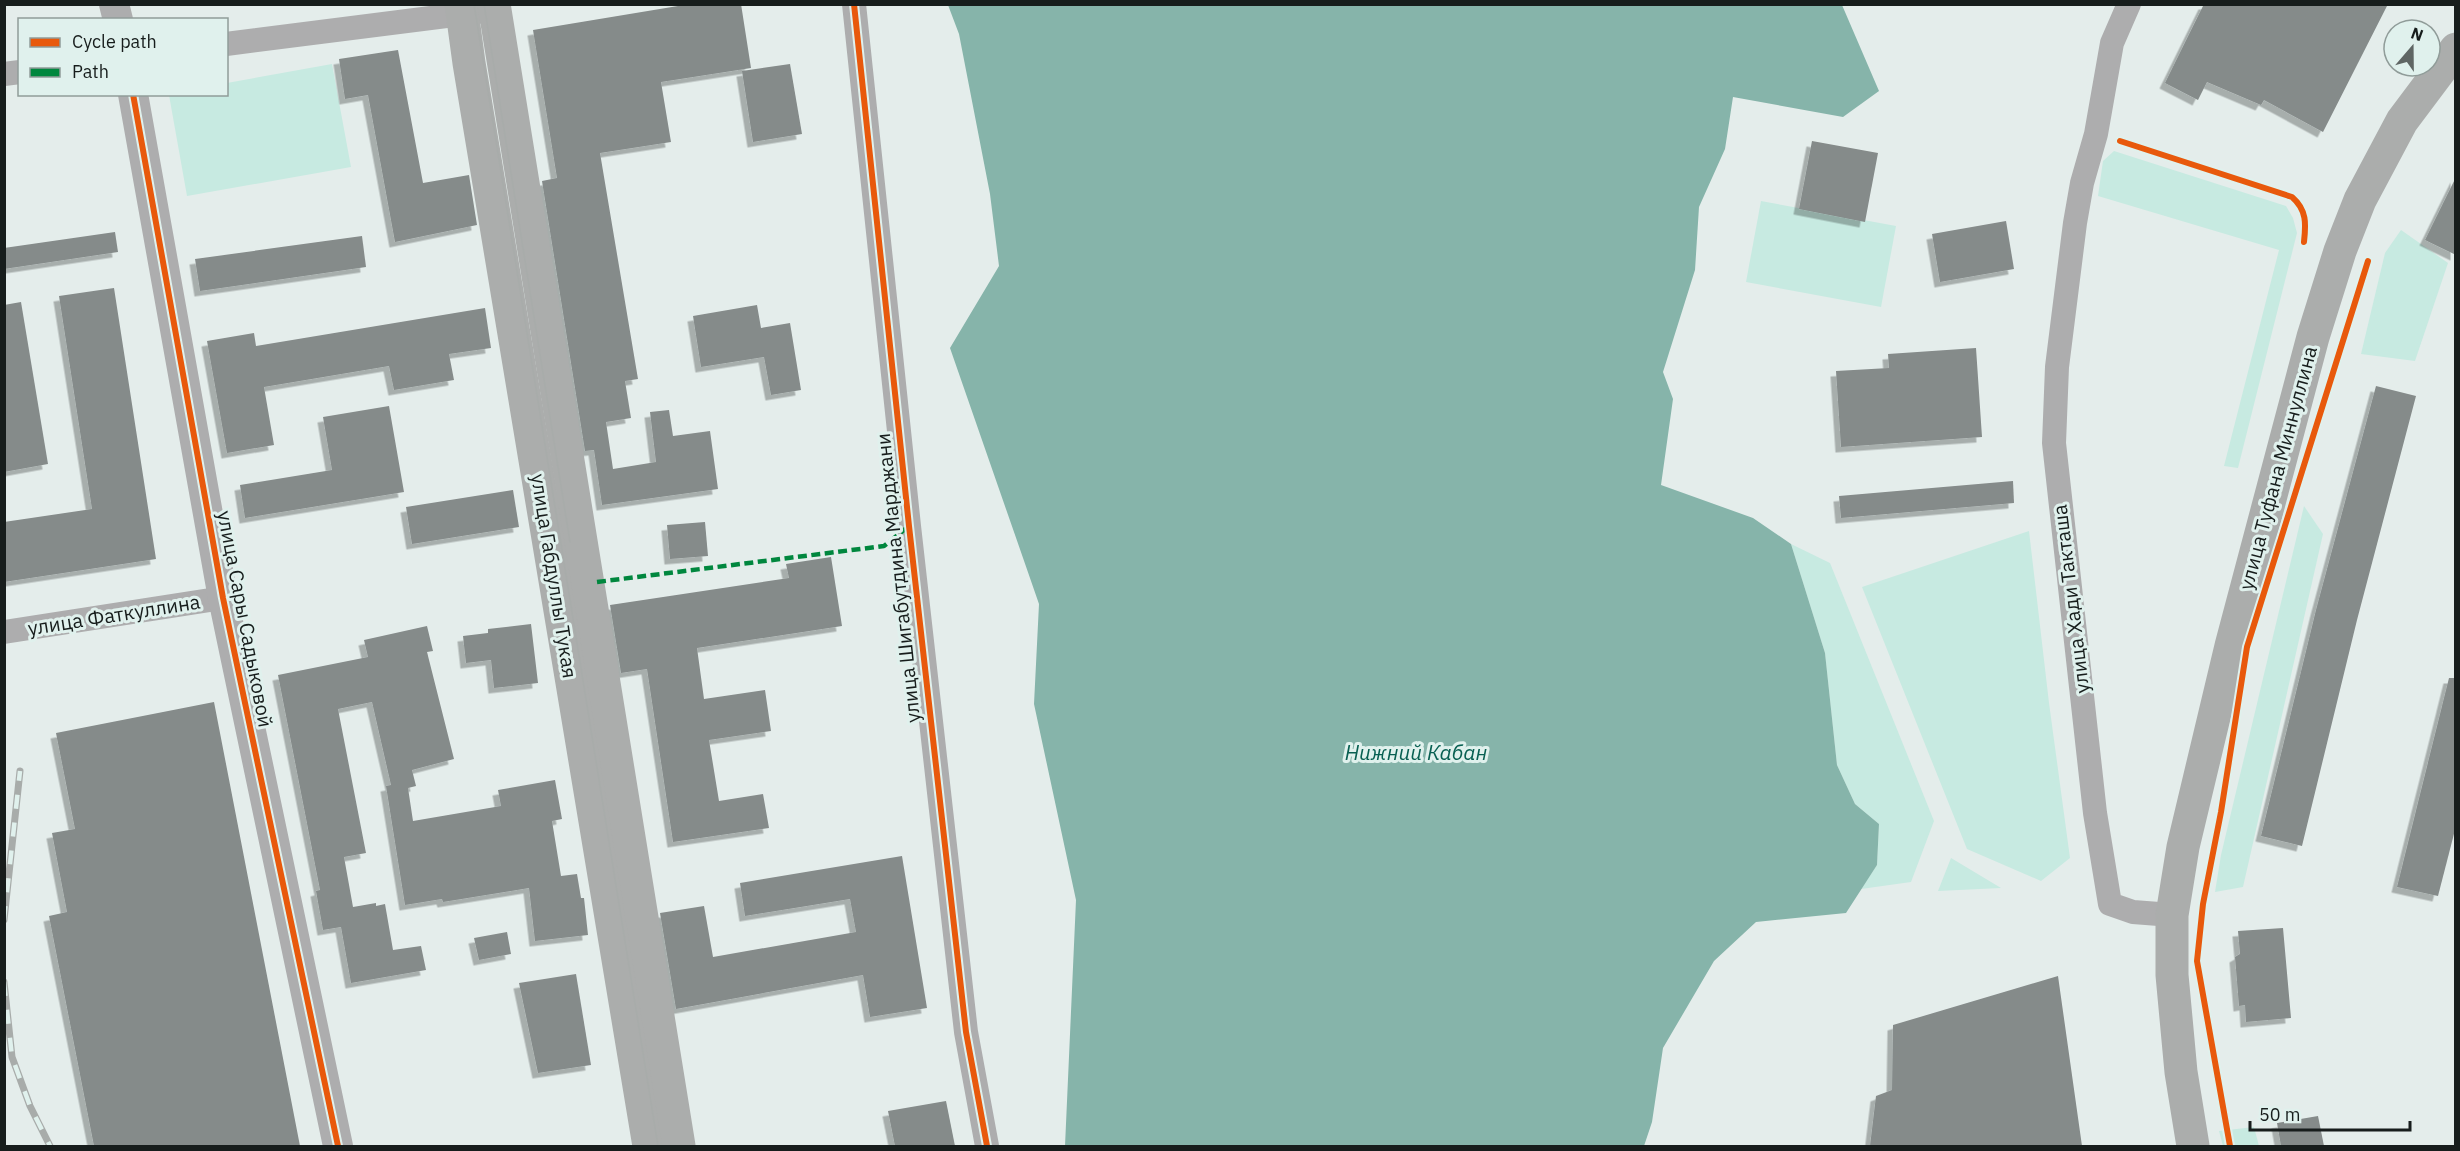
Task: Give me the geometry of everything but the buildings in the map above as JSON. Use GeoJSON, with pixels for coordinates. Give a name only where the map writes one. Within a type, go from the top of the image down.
{"type":"FeatureCollection","features":[{"type":"Feature","properties":{"kind":"main road","name":"улица Габдуллы Тукая"},"geometry":{"type":"LineString","coordinates":[[495,7],[679,1146]]}},
{"type":"Feature","properties":{"kind":"main road","name":"улица Габдуллы Тукая"},"geometry":{"type":"LineString","coordinates":[[462,9],[469,63],[649,1146]]}},
{"type":"Feature","properties":{"kind":"main road","name":"улица Туфана Миннуллина"},"geometry":{"type":"LineString","coordinates":[[2172,915],[2183,847],[2231,646],[2313,337],[2340,251],[2360,200],[2402,121],[2456,49]]}},
{"type":"Feature","properties":{"kind":"main road"},"geometry":{"type":"LineString","coordinates":[[2172,915],[2172,975],[2181,1072],[2193,1146]]}},
{"type":"Feature","properties":{"kind":"street","name":"улица Шигабутдина Марджани"},"geometry":{"type":"LineString","coordinates":[[854,4],[909,526],[966,1032],[987,1146]]}},
{"type":"Feature","properties":{"kind":"street","name":"улица Хади Такташа"},"geometry":{"type":"LineString","coordinates":[[2129,4],[2112,43],[2096,134],[2082,183],[2075,223],[2059,346],[2054,443],[2095,813],[2110,904],[2133,912],[2172,915]]}},
{"type":"Feature","properties":{"kind":"street"},"geometry":{"type":"LineString","coordinates":[[228,44],[462,9],[495,7]]}},
{"type":"Feature","properties":{"kind":"street","name":"улица Сары Садыковой"},"geometry":{"type":"LineString","coordinates":[[133,96],[223,598],[338,1146]]}},
{"type":"Feature","properties":{"kind":"street","name":"улица Фаткуллина"},"geometry":{"type":"LineString","coordinates":[[4,632],[223,598]]}},
{"type":"Feature","properties":{"kind":"shaded area"},"geometry":{"type":"Polygon","coordinates":[[[332,64],[351,167],[187,196],[169,96],[228,96],[228,83],[332,64]]]}},
{"type":"Feature","properties":{"kind":"shaded area"},"geometry":{"type":"Polygon","coordinates":[[[2114,151],[2286,206],[2293,218],[2297,233],[2238,468],[2224,466],[2279,250],[2098,196],[2103,161],[2114,151]]]}},
{"type":"Feature","properties":{"kind":"shaded area"},"geometry":{"type":"Polygon","coordinates":[[[1761,201],[1896,226],[1881,307],[1746,282],[1761,201]]]}},
{"type":"Feature","properties":{"kind":"shaded area"},"geometry":{"type":"Polygon","coordinates":[[[2401,230],[2448,263],[2415,361],[2361,354],[2385,253],[2401,230]]]}},
{"type":"Feature","properties":{"kind":"shaded area"},"geometry":{"type":"Polygon","coordinates":[[[2304,506],[2323,534],[2243,887],[2215,892],[2221,855],[2304,506]]]}},
{"type":"Feature","properties":{"kind":"shaded area"},"geometry":{"type":"Polygon","coordinates":[[[2029,531],[2070,858],[2041,881],[1967,849],[1862,587],[2029,531]]]}},
{"type":"Feature","properties":{"kind":"shaded area"},"geometry":{"type":"Polygon","coordinates":[[[1791,544],[1830,563],[1934,821],[1911,882],[1861,889],[1877,865],[1879,824],[1855,804],[1837,765],[1825,653],[1791,544]]]}},
{"type":"Feature","properties":{"kind":"shaded area"},"geometry":{"type":"Polygon","coordinates":[[[1951,858],[2001,888],[1938,891],[1951,858]]]}},
{"type":"Feature","properties":{"kind":"shaded area"},"geometry":{"type":"Polygon","coordinates":[[[2254,1127],[2259,1146],[2223,1146],[2219,1131],[2254,1127]]]}},
{"type":"Feature","properties":{"kind":"water","name":"Нижний Кабан"},"geometry":{"type":"Polygon","coordinates":[[[948,5],[1842,5],[1879,91],[1843,117],[1733,97],[1725,149],[1699,207],[1695,270],[1663,372],[1673,399],[1661,485],[1753,518],[1791,544],[1825,653],[1837,765],[1855,804],[1879,824],[1877,865],[1846,913],[1756,922],[1714,961],[1663,1048],[1652,1122],[1644,1146],[1065,1146],[1076,900],[1034,704],[1039,604],[950,348],[999,266],[990,194],[959,34],[948,5]]]}},
{"type":"Feature","properties":{"kind":"tram line"},"geometry":{"type":"LineString","coordinates":[[474,4],[658,1146]]}},
{"type":"Feature","properties":{"kind":"tram line"},"geometry":{"type":"LineString","coordinates":[[484,4],[570,542]]}},
{"type":"Feature","properties":{"kind":"railway"},"geometry":{"type":"LineString","coordinates":[[4,920],[20,771]]}},
{"type":"Feature","properties":{"kind":"railway"},"geometry":{"type":"LineString","coordinates":[[4,982],[12,1057],[30,1106],[50,1146]]}},
{"type":"Feature","properties":{"kind":"marked path"},"geometry":{"type":"LineString","coordinates":[[597,582],[884,546],[909,526]]}},
{"type":"Feature","properties":{"kind":"cycle path"},"geometry":{"type":"LineString","coordinates":[[854,4],[909,526],[966,1032],[987,1146]]}},
{"type":"Feature","properties":{"kind":"cycle path"},"geometry":{"type":"LineString","coordinates":[[133,96],[223,598],[338,1146]]}},
{"type":"Feature","properties":{"kind":"cycle path"},"geometry":{"type":"LineString","coordinates":[[2120,141],[2292,197],[2303,212],[2304,242]]}},
{"type":"Feature","properties":{"kind":"cycle path"},"geometry":{"type":"LineString","coordinates":[[2230,1146],[2197,961],[2203,904],[2221,812],[2247,647],[2368,261]]}}]}
